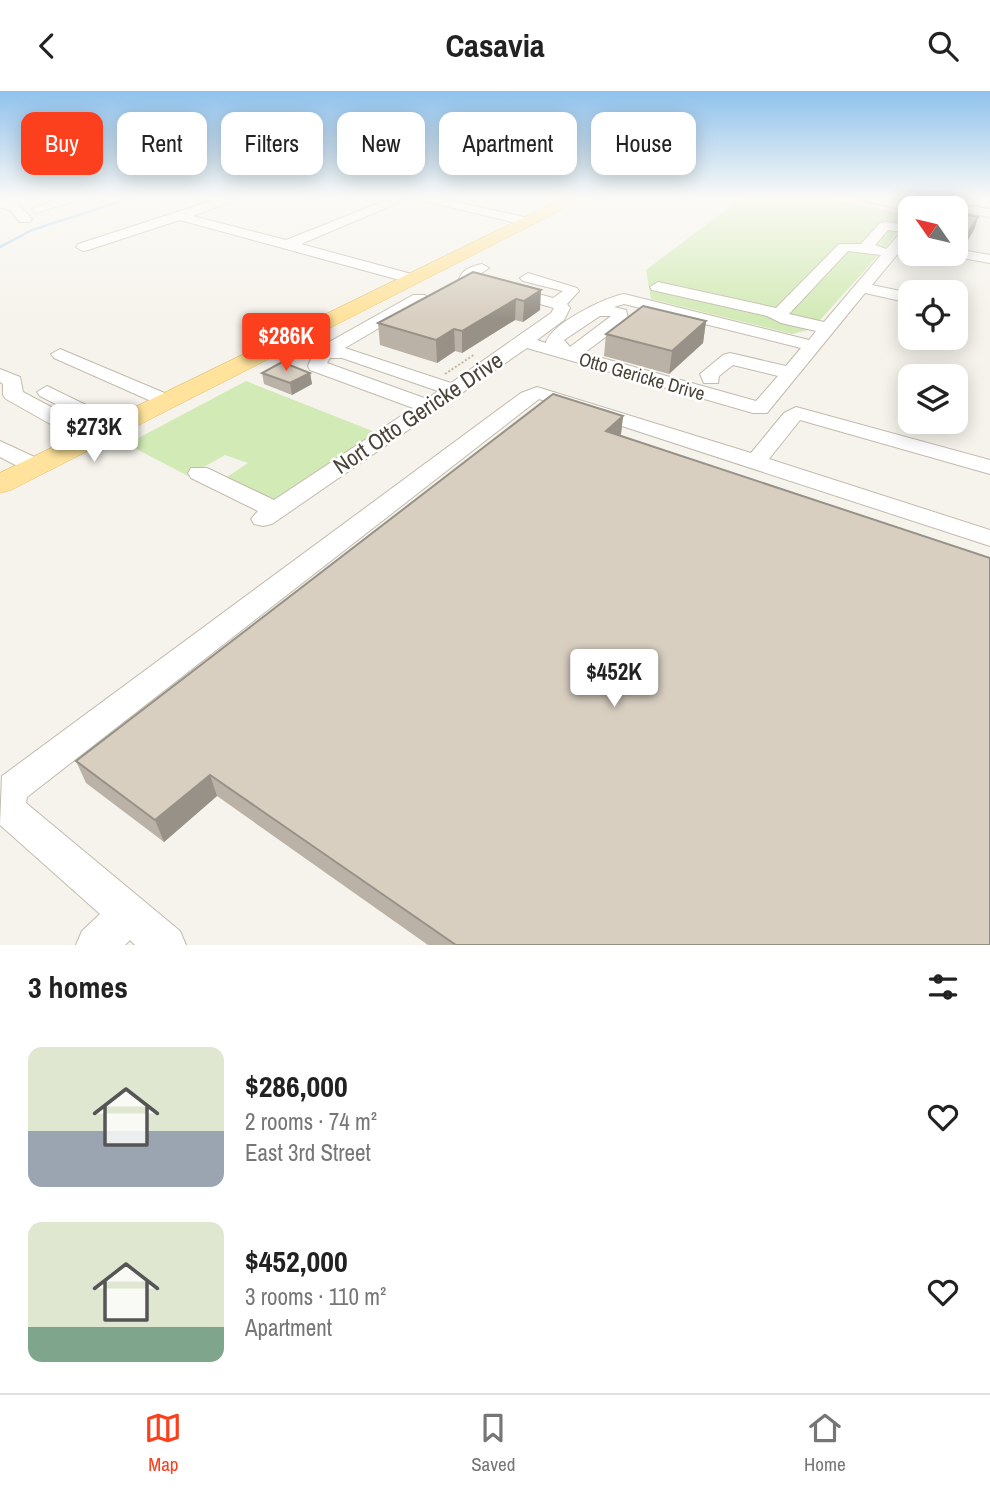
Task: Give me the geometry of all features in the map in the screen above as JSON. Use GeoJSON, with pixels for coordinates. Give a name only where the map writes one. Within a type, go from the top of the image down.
{"type":"FeatureCollection","features":[{"type":"Feature","properties":{"kind":"main road"},"geometry":{"type":"LineString","coordinates":[[0,484],[290,340],[417,289],[452,260],[495,239]]}},
{"type":"Feature","properties":{"kind":"street"},"geometry":{"type":"LineString","coordinates":[[83,247],[108,239]]}},
{"type":"Feature","properties":{"kind":"street"},"geometry":{"type":"LineString","coordinates":[[267,239],[417,289]]}},
{"type":"Feature","properties":{"kind":"street"},"geometry":{"type":"LineString","coordinates":[[287,244],[300,239]]}},
{"type":"Feature","properties":{"kind":"street"},"geometry":{"type":"LineString","coordinates":[[868,249],[866,247],[873,239]]}},
{"type":"Feature","properties":{"kind":"street"},"geometry":{"type":"LineString","coordinates":[[774,313],[782,313],[844,247],[868,249],[898,242]]}},
{"type":"Feature","properties":{"kind":"street"},"geometry":{"type":"LineString","coordinates":[[802,359],[730,359],[709,375],[723,386],[756,401],[802,359],[898,247]]}},
{"type":"Feature","properties":{"kind":"street"},"geometry":{"type":"LineString","coordinates":[[968,255],[990,259]]}},
{"type":"Feature","properties":{"kind":"street","name":"Nort Otto Gericke Drive"},"geometry":{"type":"LineString","coordinates":[[199,473],[269,515],[427,408],[453,379],[524,342],[558,316],[562,308],[556,303],[467,279],[468,275],[482,268],[452,260]]}},
{"type":"Feature","properties":{"kind":"street"},"geometry":{"type":"LineString","coordinates":[[658,287],[828,328]]}},
{"type":"Feature","properties":{"kind":"street"},"geometry":{"type":"LineString","coordinates":[[862,288],[898,296]]}},
{"type":"Feature","properties":{"kind":"street"},"geometry":{"type":"LineString","coordinates":[[417,289],[323,353],[317,366],[418,402],[427,408]]}},
{"type":"Feature","properties":{"kind":"street"},"geometry":{"type":"LineString","coordinates":[[620,314],[621,318],[573,353],[556,344],[555,339],[611,301],[624,299],[802,359]]}},
{"type":"Feature","properties":{"kind":"street"},"geometry":{"type":"LineString","coordinates":[[601,309],[646,318],[802,359]]}},
{"type":"Feature","properties":{"kind":"street"},"geometry":{"type":"LineString","coordinates":[[290,340],[323,353],[344,353],[453,379]]}},
{"type":"Feature","properties":{"kind":"street"},"geometry":{"type":"LineString","coordinates":[[344,340],[453,379]]}},
{"type":"Feature","properties":{"kind":"street","name":"Otto Gericke Drive"},"geometry":{"type":"LineString","coordinates":[[524,342],[573,353],[688,389],[756,401]]}},
{"type":"Feature","properties":{"kind":"street"},"geometry":{"type":"LineString","coordinates":[[60,354],[167,401]]}},
{"type":"Feature","properties":{"kind":"street"},"geometry":{"type":"LineString","coordinates":[[0,375],[13,381],[13,395],[104,432]]}},
{"type":"Feature","properties":{"kind":"street"},"geometry":{"type":"LineString","coordinates":[[688,389],[711,379]]}},
{"type":"Feature","properties":{"kind":"street"},"geometry":{"type":"LineString","coordinates":[[47,392],[104,432]]}},
{"type":"Feature","properties":{"kind":"street"},"geometry":{"type":"LineString","coordinates":[[166,945],[13,814],[8,803],[14,787],[528,397],[537,393],[548,395],[990,538]]}},
{"type":"Feature","properties":{"kind":"street"},"geometry":{"type":"LineString","coordinates":[[755,463],[790,417],[796,414],[990,467]]}},
{"type":"Feature","properties":{"kind":"street"},"geometry":{"type":"LineString","coordinates":[[0,448],[35,467]]}},
{"type":"Feature","properties":{"kind":"street"},"geometry":{"type":"LineString","coordinates":[[96,945],[129,913]]}},
{"type":"Feature","properties":{"kind":"path"},"geometry":{"type":"LineString","coordinates":[[453,379],[478,353]]}},
{"type":"Feature","properties":{"kind":"green space"},"geometry":{"type":"Polygon","coordinates":[[[687,239],[892,239],[812,329],[792,334],[651,299],[646,270],[687,239]]]}},
{"type":"Feature","properties":{"kind":"green space"},"geometry":{"type":"Polygon","coordinates":[[[246,381],[380,434],[276,502],[227,477],[248,463],[225,455],[188,476],[127,444],[246,381]]]}},
{"type":"Feature","properties":{"kind":"building"},"geometry":{"type":"Polygon","coordinates":[[[473,272],[541,290],[524,301],[516,299],[462,331],[454,329],[436,340],[378,323],[473,272]]]}},
{"type":"Feature","properties":{"kind":"building"},"geometry":{"type":"Polygon","coordinates":[[[643,306],[706,321],[672,351],[606,334],[643,306]]]}},
{"type":"Feature","properties":{"kind":"building"},"geometry":{"type":"Polygon","coordinates":[[[282,362],[310,373],[290,383],[262,373],[282,362]]]}},
{"type":"Feature","properties":{"kind":"building"},"geometry":{"type":"Polygon","coordinates":[[[553,394],[623,416],[606,431],[990,558],[990,945],[456,945],[210,775],[155,820],[76,761],[553,394]]]}},
{"type":"Feature","properties":{"kind":"waterway"},"geometry":{"type":"LineString","coordinates":[[0,247],[15,239]]}}]}
